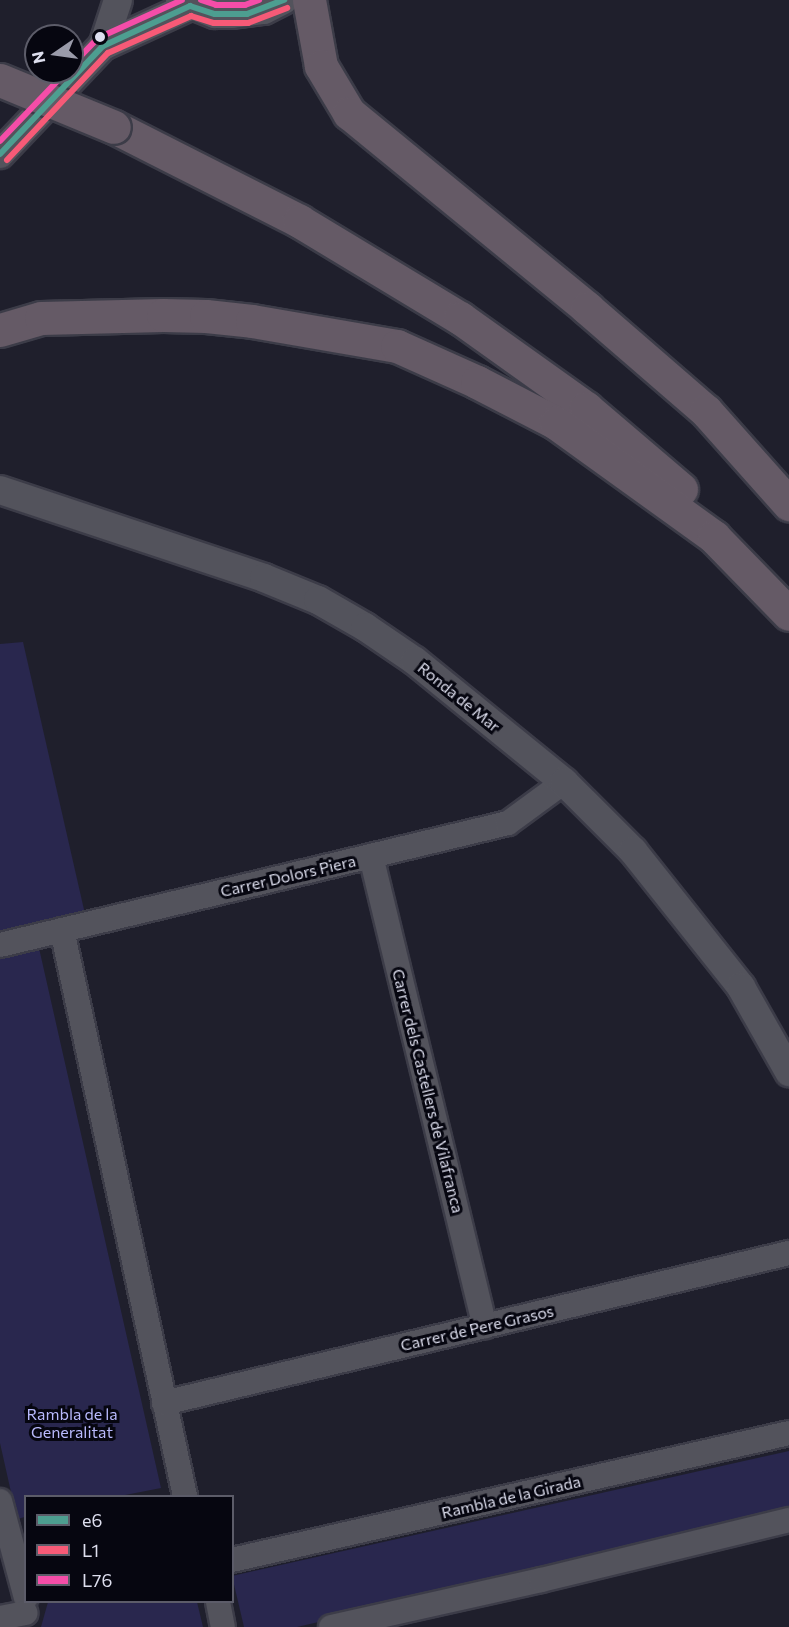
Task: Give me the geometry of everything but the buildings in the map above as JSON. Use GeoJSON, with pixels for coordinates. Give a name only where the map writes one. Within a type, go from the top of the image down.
{"type":"FeatureCollection","features":[{"type":"Feature","properties":{"kind":"highway"},"geometry":{"type":"LineString","coordinates":[[309,0],[321,66],[349,113],[587,308],[706,411],[789,504]]}},
{"type":"Feature","properties":{"kind":"highway"},"geometry":{"type":"LineString","coordinates":[[0,80],[114,127],[299,221],[460,318],[586,408],[789,582]]}},
{"type":"Feature","properties":{"kind":"highway"},"geometry":{"type":"LineString","coordinates":[[0,330],[41,318],[195,316],[252,321],[397,346],[556,423],[714,537],[789,614]]}},
{"type":"Feature","properties":{"kind":"street"},"geometry":{"type":"LineString","coordinates":[[103,46],[118,0]]}},
{"type":"Feature","properties":{"kind":"street"},"geometry":{"type":"LineString","coordinates":[[0,154],[103,46],[185,3],[215,14],[247,14],[284,0]]}},
{"type":"Feature","properties":{"kind":"street","name":"Ronda de Mar"},"geometry":{"type":"LineString","coordinates":[[1,489],[264,578],[318,600],[365,627],[415,661],[564,782],[633,851],[695,926],[741,987],[789,1072]]}},
{"type":"Feature","properties":{"kind":"street","name":"Carrer Dolors Piera"},"geometry":{"type":"LineString","coordinates":[[0,945],[508,824],[564,782]]}},
{"type":"Feature","properties":{"kind":"street","name":"Carrer dels Castellers de Vilafranca"},"geometry":{"type":"LineString","coordinates":[[371,856],[485,1326]]}},
{"type":"Feature","properties":{"kind":"street"},"geometry":{"type":"LineString","coordinates":[[62,930],[185,1495]]}},
{"type":"Feature","properties":{"kind":"street","name":"Carrer de Pere Grasos"},"geometry":{"type":"LineString","coordinates":[[164,1403],[789,1253]]}},
{"type":"Feature","properties":{"kind":"street","name":"Rambla de la Girada"},"geometry":{"type":"LineString","coordinates":[[234,1560],[789,1432]]}},
{"type":"Feature","properties":{"kind":"street"},"geometry":{"type":"LineString","coordinates":[[0,1501],[24,1596]]}},
{"type":"Feature","properties":{"kind":"street"},"geometry":{"type":"LineString","coordinates":[[331,1627],[541,1580],[789,1520]]}},
{"type":"Feature","properties":{"kind":"street"},"geometry":{"type":"LineString","coordinates":[[218,1603],[223,1627]]}},
{"type":"Feature","properties":{"kind":"street"},"geometry":{"type":"LineString","coordinates":[[0,1618],[27,1608]]}},
{"type":"Feature","properties":{"kind":"green space"},"geometry":{"type":"Polygon","coordinates":[[[23,642],[85,914],[0,936],[0,644],[23,642]]]}},
{"type":"Feature","properties":{"kind":"green space","name":"Rambla de la Generalitat"},"geometry":{"type":"Polygon","coordinates":[[[39,948],[161,1488],[125,1495],[24,1495],[24,1517],[17,1519],[0,1443],[0,957],[39,948]]]}},
{"type":"Feature","properties":{"kind":"green space"},"geometry":{"type":"Polygon","coordinates":[[[789,1451],[789,1512],[297,1627],[244,1627],[234,1576],[789,1451]]]}},
{"type":"Feature","properties":{"kind":"green space"},"geometry":{"type":"Polygon","coordinates":[[[48,1603],[197,1603],[203,1627],[41,1627],[48,1603]]]}},
{"type":"Feature","properties":{"kind":"transit line","name":"L76"},"geometry":{"type":"LineString","coordinates":[[84,53],[98,38],[182,0]]}},
{"type":"Feature","properties":{"kind":"transit line","name":"L76"},"geometry":{"type":"LineString","coordinates":[[201,0],[216,5],[245,5],[259,0]]}},
{"type":"Feature","properties":{"kind":"transit line","name":"e6"},"geometry":{"type":"LineString","coordinates":[[0,154],[103,46],[190,6],[215,14],[247,14],[284,0]]}},
{"type":"Feature","properties":{"kind":"transit line","name":"L1"},"geometry":{"type":"LineString","coordinates":[[7,160],[108,53],[191,16],[214,23],[248,23],[287,8]]}},
{"type":"Feature","properties":{"kind":"transit line","name":"L76"},"geometry":{"type":"LineString","coordinates":[[0,141],[55,84]]}}]}
